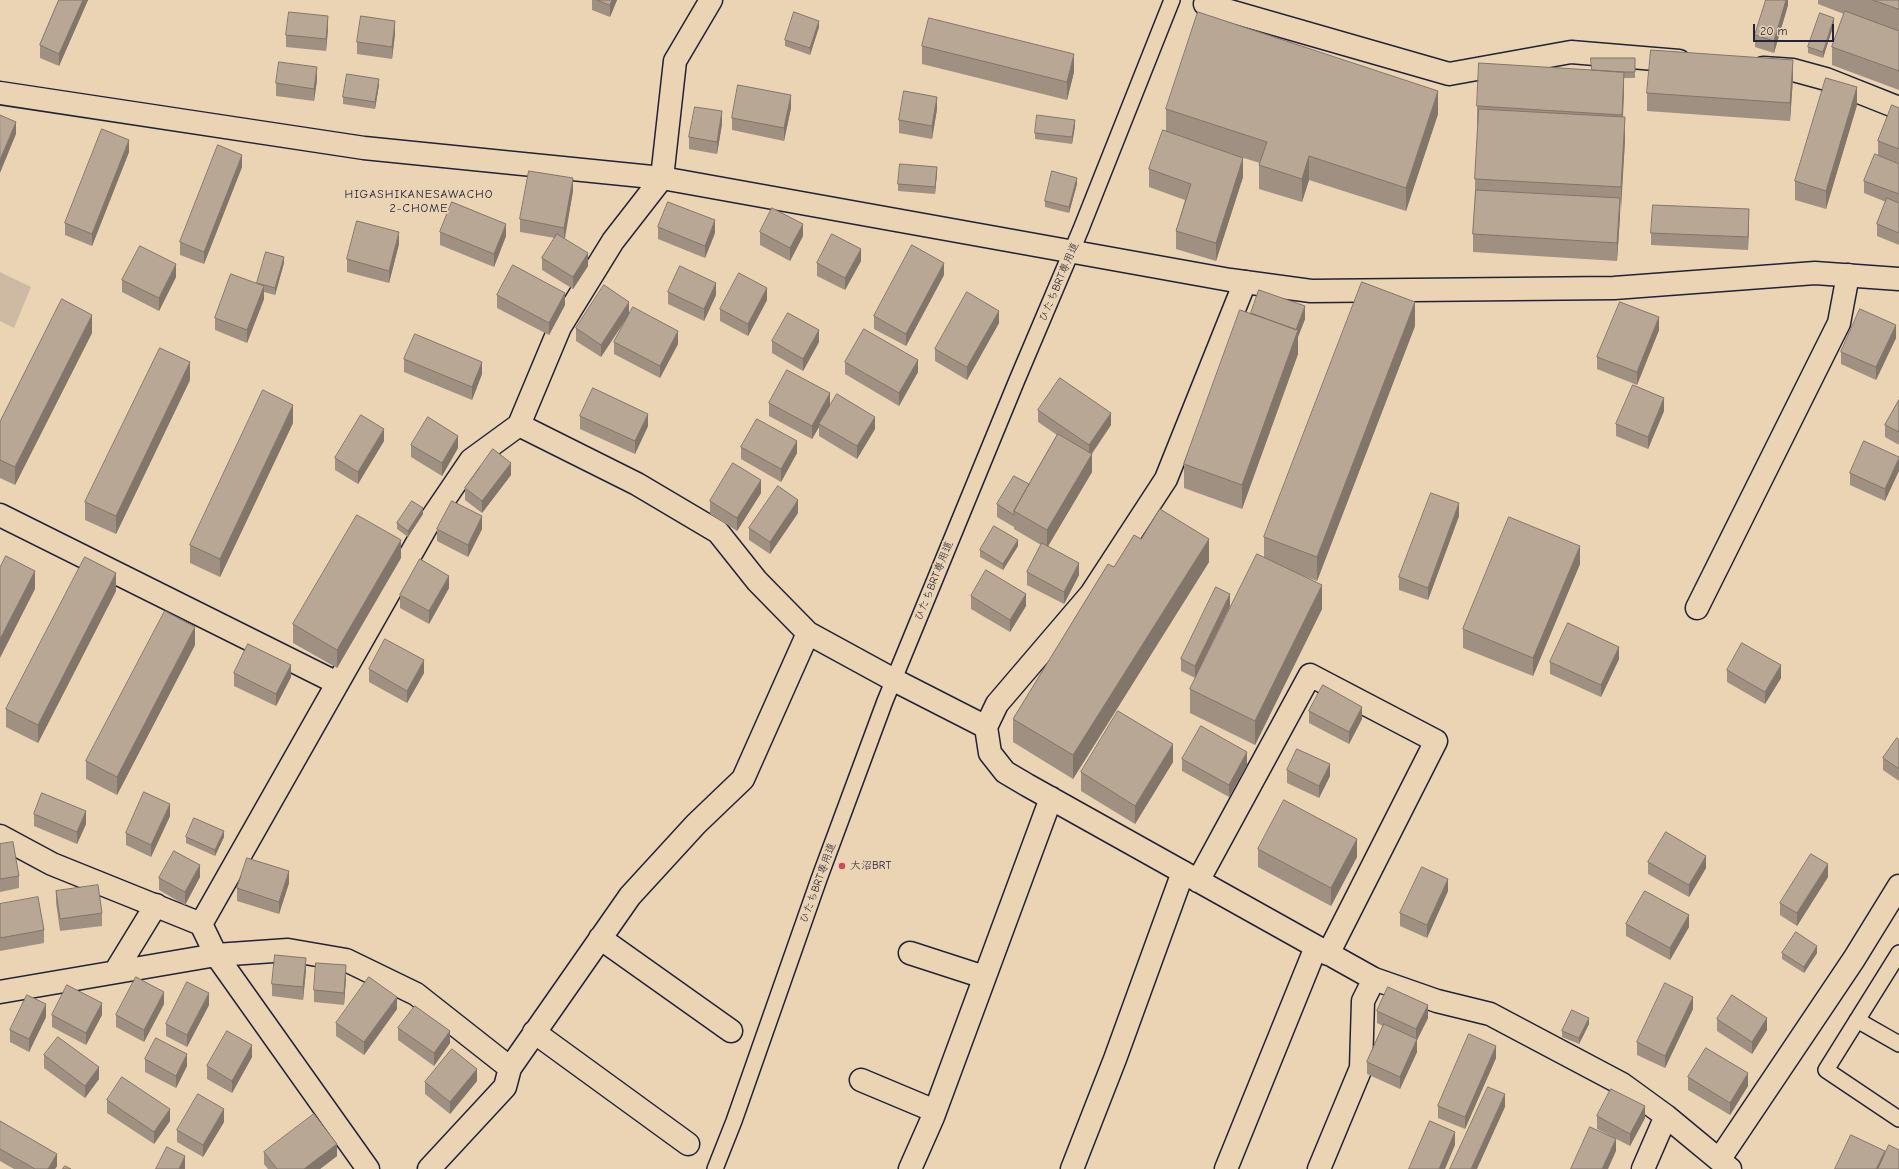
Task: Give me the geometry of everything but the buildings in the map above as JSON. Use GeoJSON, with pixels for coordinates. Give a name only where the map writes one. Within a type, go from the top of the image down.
{"type":"FeatureCollection","features":[{"type":"Feature","properties":{"kind":"street"},"geometry":{"type":"LineString","coordinates":[[202,924],[429,522],[471,460],[519,425],[560,327],[613,241],[662,178],[675,61],[711,0]]}},
{"type":"Feature","properties":{"kind":"street"},"geometry":{"type":"LineString","coordinates":[[1205,4],[1449,74],[1571,52],[1698,62]]}},
{"type":"Feature","properties":{"kind":"street"},"geometry":{"type":"LineString","coordinates":[[1745,66],[1793,70],[1826,79],[1899,108]]}},
{"type":"Feature","properties":{"kind":"street"},"geometry":{"type":"LineString","coordinates":[[0,93],[364,148],[662,178],[1245,282],[1311,291],[1614,288],[1815,273],[1899,279]]}},
{"type":"Feature","properties":{"kind":"street"},"geometry":{"type":"LineString","coordinates":[[1697,608],[1839,323],[1848,275]]}},
{"type":"Feature","properties":{"kind":"street"},"geometry":{"type":"LineString","coordinates":[[1245,282],[1166,478],[1091,594],[997,704],[986,727],[990,753],[1005,772],[1374,979],[1437,1001],[1490,1014],[1622,1084],[1666,1116],[1725,1164],[1899,886]]}},
{"type":"Feature","properties":{"kind":"street"},"geometry":{"type":"LineString","coordinates":[[519,425],[636,484],[718,532],[757,581],[808,633],[894,680],[986,727]]}},
{"type":"Feature","properties":{"kind":"street"},"geometry":{"type":"LineString","coordinates":[[0,516],[337,684]]}},
{"type":"Feature","properties":{"kind":"street"},"geometry":{"type":"LineString","coordinates":[[429,1169],[506,1087],[510,1068],[630,896],[696,824],[742,779],[808,633]]}},
{"type":"Feature","properties":{"kind":"street"},"geometry":{"type":"LineString","coordinates":[[1072,1169],[1115,1059],[1190,877],[1310,674],[1436,741],[1322,951],[1226,1169]]}},
{"type":"Feature","properties":{"kind":"street"},"geometry":{"type":"LineString","coordinates":[[910,1169],[935,1111],[1050,798]]}},
{"type":"Feature","properties":{"kind":"street"},"geometry":{"type":"LineString","coordinates":[[0,836],[52,864],[202,924],[216,955],[368,1169]]}},
{"type":"Feature","properties":{"kind":"street"},"geometry":{"type":"LineString","coordinates":[[115,972],[156,906]]}},
{"type":"Feature","properties":{"kind":"street"},"geometry":{"type":"LineString","coordinates":[[600,938],[731,1032]]}},
{"type":"Feature","properties":{"kind":"street"},"geometry":{"type":"LineString","coordinates":[[0,992],[216,955],[288,950],[346,960],[416,994],[510,1068]]}},
{"type":"Feature","properties":{"kind":"street"},"geometry":{"type":"LineString","coordinates":[[910,953],[984,977]]}},
{"type":"Feature","properties":{"kind":"street"},"geometry":{"type":"LineString","coordinates":[[1319,1169],[1361,1068],[1363,1001],[1374,979]]}},
{"type":"Feature","properties":{"kind":"street"},"geometry":{"type":"LineString","coordinates":[[534,1032],[688,1144]]}},
{"type":"Feature","properties":{"kind":"street"},"geometry":{"type":"LineString","coordinates":[[861,1080],[935,1111]]}},
{"type":"Feature","properties":{"kind":"street"},"geometry":{"type":"LineString","coordinates":[[1643,1169],[1666,1116]]}},
{"type":"Feature","properties":{"kind":"lane","name":"ひたちBRT専用道"},"geometry":{"type":"LineString","coordinates":[[715,1169],[734,1121],[818,879],[894,680],[1072,251],[1172,0]]}},
{"type":"Feature","properties":{"kind":"lane"},"geometry":{"type":"LineString","coordinates":[[1899,953],[1826,1070],[1899,1119]]}},
{"type":"Feature","properties":{"kind":"lane"},"geometry":{"type":"LineString","coordinates":[[1857,1020],[1899,1044]]}},
{"type":"Feature","properties":{"kind":"shaded area"},"geometry":{"type":"Polygon","coordinates":[[[0,272],[31,287],[14,328],[0,321],[0,272]]]}},
{"type":"Feature","properties":{"kind":"place","name":"大沼BRT"},"geometry":{"type":"Point","coordinates":[842,866]}},
{"type":"Feature","properties":{"kind":"district","name":"HIGASHIKANESAWACHO 2-CHOME"},"geometry":{"type":"Point","coordinates":[419,202]}}]}
